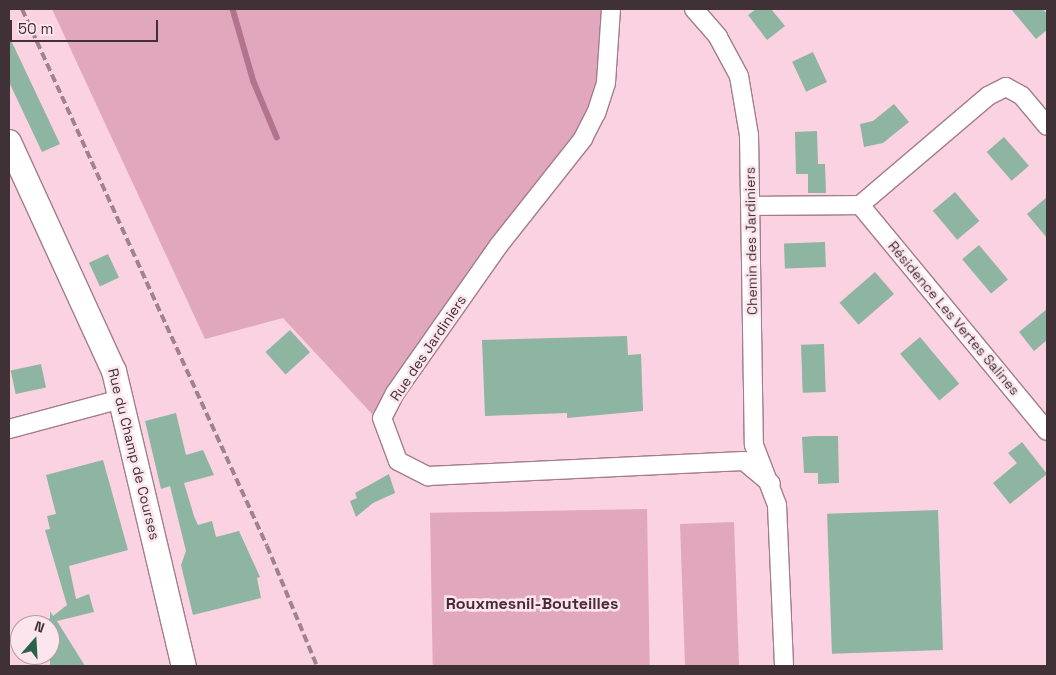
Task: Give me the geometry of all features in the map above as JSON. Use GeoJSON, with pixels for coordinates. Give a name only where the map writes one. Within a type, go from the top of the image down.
{"type":"FeatureCollection","features":[{"type":"Feature","properties":{"kind":"main road","name":"Rue du Champ de Courses"},"geometry":{"type":"LineString","coordinates":[[9,142],[114,371],[184,666]]}},
{"type":"Feature","properties":{"kind":"street","name":"Rue des Jardiniers"},"geometry":{"type":"LineString","coordinates":[[611,9],[606,84],[596,113],[583,139],[499,245],[395,393],[382,418],[398,461],[428,476],[744,461],[771,484]]}},
{"type":"Feature","properties":{"kind":"street","name":"Chemin des Jardiniers"},"geometry":{"type":"LineString","coordinates":[[694,9],[718,37],[739,76],[749,135],[754,445],[771,484],[777,505],[784,666]]}},
{"type":"Feature","properties":{"kind":"street"},"geometry":{"type":"LineString","coordinates":[[751,206],[860,205],[997,90],[1006,87],[1015,89],[1047,126]]}},
{"type":"Feature","properties":{"kind":"street","name":"Résidence Les Vertes Salines"},"geometry":{"type":"LineString","coordinates":[[860,205],[1047,431]]}},
{"type":"Feature","properties":{"kind":"street"},"geometry":{"type":"LineString","coordinates":[[9,429],[121,399]]}},
{"type":"Feature","properties":{"kind":"shaded area"},"geometry":{"type":"Polygon","coordinates":[[[52,9],[603,9],[600,75],[581,135],[496,236],[372,414],[283,318],[205,339],[52,9]]]}},
{"type":"Feature","properties":{"kind":"shaded area"},"geometry":{"type":"Polygon","coordinates":[[[647,509],[650,666],[433,666],[430,513],[647,509]]]}},
{"type":"Feature","properties":{"kind":"shaded area"},"geometry":{"type":"Polygon","coordinates":[[[734,522],[739,666],[685,666],[680,524],[734,522]]]}},
{"type":"Feature","properties":{"kind":"building"},"geometry":{"type":"Polygon","coordinates":[[[756,9],[771,9],[785,26],[767,40],[748,15],[756,9]]]}},
{"type":"Feature","properties":{"kind":"building"},"geometry":{"type":"Polygon","coordinates":[[[1011,9],[1043,9],[1047,14],[1047,30],[1036,39],[1011,9]]]}},
{"type":"Feature","properties":{"kind":"building"},"geometry":{"type":"Polygon","coordinates":[[[9,36],[60,144],[42,152],[9,82],[9,36]]]}},
{"type":"Feature","properties":{"kind":"building"},"geometry":{"type":"Polygon","coordinates":[[[813,52],[827,82],[806,92],[792,62],[813,52]]]}},
{"type":"Feature","properties":{"kind":"building"},"geometry":{"type":"Polygon","coordinates":[[[894,104],[909,122],[883,143],[864,147],[860,124],[873,121],[894,104]]]}},
{"type":"Feature","properties":{"kind":"building"},"geometry":{"type":"Polygon","coordinates":[[[817,131],[818,164],[825,164],[826,193],[808,193],[808,174],[796,174],[795,132],[817,131]]]}},
{"type":"Feature","properties":{"kind":"building"},"geometry":{"type":"Polygon","coordinates":[[[1004,137],[1029,166],[1012,181],[987,152],[1004,137]]]}},
{"type":"Feature","properties":{"kind":"building"},"geometry":{"type":"Polygon","coordinates":[[[955,192],[979,221],[957,240],[933,211],[955,192]]]}},
{"type":"Feature","properties":{"kind":"building"},"geometry":{"type":"Polygon","coordinates":[[[1047,197],[1047,238],[1027,214],[1047,197]]]}},
{"type":"Feature","properties":{"kind":"building"},"geometry":{"type":"Polygon","coordinates":[[[825,242],[826,267],[785,268],[784,243],[825,242]]]}},
{"type":"Feature","properties":{"kind":"building"},"geometry":{"type":"Polygon","coordinates":[[[979,245],[1008,279],[991,294],[962,259],[979,245]]]}},
{"type":"Feature","properties":{"kind":"building"},"geometry":{"type":"Polygon","coordinates":[[[108,254],[119,278],[100,286],[89,263],[108,254]]]}},
{"type":"Feature","properties":{"kind":"building"},"geometry":{"type":"Polygon","coordinates":[[[875,272],[894,294],[859,325],[840,303],[875,272]]]}},
{"type":"Feature","properties":{"kind":"building"},"geometry":{"type":"Polygon","coordinates":[[[1047,309],[1047,340],[1034,351],[1019,332],[1047,309]]]}},
{"type":"Feature","properties":{"kind":"building"},"geometry":{"type":"Polygon","coordinates":[[[290,330],[310,352],[286,374],[265,352],[290,330]]]}},
{"type":"Feature","properties":{"kind":"building"},"geometry":{"type":"Polygon","coordinates":[[[627,336],[628,355],[641,354],[643,411],[567,418],[567,413],[485,416],[482,340],[627,336]]]}},
{"type":"Feature","properties":{"kind":"building"},"geometry":{"type":"Polygon","coordinates":[[[920,337],[959,384],[939,400],[900,354],[920,337]]]}},
{"type":"Feature","properties":{"kind":"building"},"geometry":{"type":"Polygon","coordinates":[[[824,344],[826,392],[803,393],[801,345],[824,344]]]}},
{"type":"Feature","properties":{"kind":"building"},"geometry":{"type":"Polygon","coordinates":[[[41,364],[46,387],[16,394],[11,370],[41,364]]]}},
{"type":"Feature","properties":{"kind":"building"},"geometry":{"type":"Polygon","coordinates":[[[176,413],[186,455],[203,450],[214,475],[184,483],[198,525],[212,521],[216,537],[239,531],[260,577],[257,578],[261,598],[193,615],[181,565],[186,551],[170,486],[161,489],[145,421],[176,413]]]}},
{"type":"Feature","properties":{"kind":"building"},"geometry":{"type":"Polygon","coordinates":[[[838,436],[839,483],[818,484],[818,473],[804,473],[802,437],[838,436]]]}},
{"type":"Feature","properties":{"kind":"building"},"geometry":{"type":"Polygon","coordinates":[[[1022,442],[1047,474],[1010,504],[993,483],[1017,463],[1008,453],[1022,442]]]}},
{"type":"Feature","properties":{"kind":"building"},"geometry":{"type":"Polygon","coordinates":[[[103,460],[128,550],[69,566],[76,599],[89,594],[94,612],[60,620],[60,615],[54,615],[67,605],[45,530],[50,529],[47,516],[56,514],[46,475],[103,460]]]}},
{"type":"Feature","properties":{"kind":"building"},"geometry":{"type":"Polygon","coordinates":[[[389,474],[395,493],[373,503],[356,517],[350,501],[357,498],[355,493],[389,474]]]}},
{"type":"Feature","properties":{"kind":"building"},"geometry":{"type":"Polygon","coordinates":[[[938,510],[943,650],[832,654],[827,514],[938,510]]]}},
{"type":"Feature","properties":{"kind":"building"},"geometry":{"type":"Polygon","coordinates":[[[60,626],[85,666],[50,666],[60,665],[60,626]]]}},
{"type":"Feature","properties":{"kind":"waterway"},"geometry":{"type":"LineString","coordinates":[[233,9],[254,82],[277,137]]}},
{"type":"Feature","properties":{"kind":"railway"},"geometry":{"type":"LineString","coordinates":[[22,9],[267,546],[317,666]]}},
{"type":"Feature","properties":{"kind":"district","name":"Rouxmesnil-Bouteilles"},"geometry":{"type":"Point","coordinates":[532,604]}}]}
